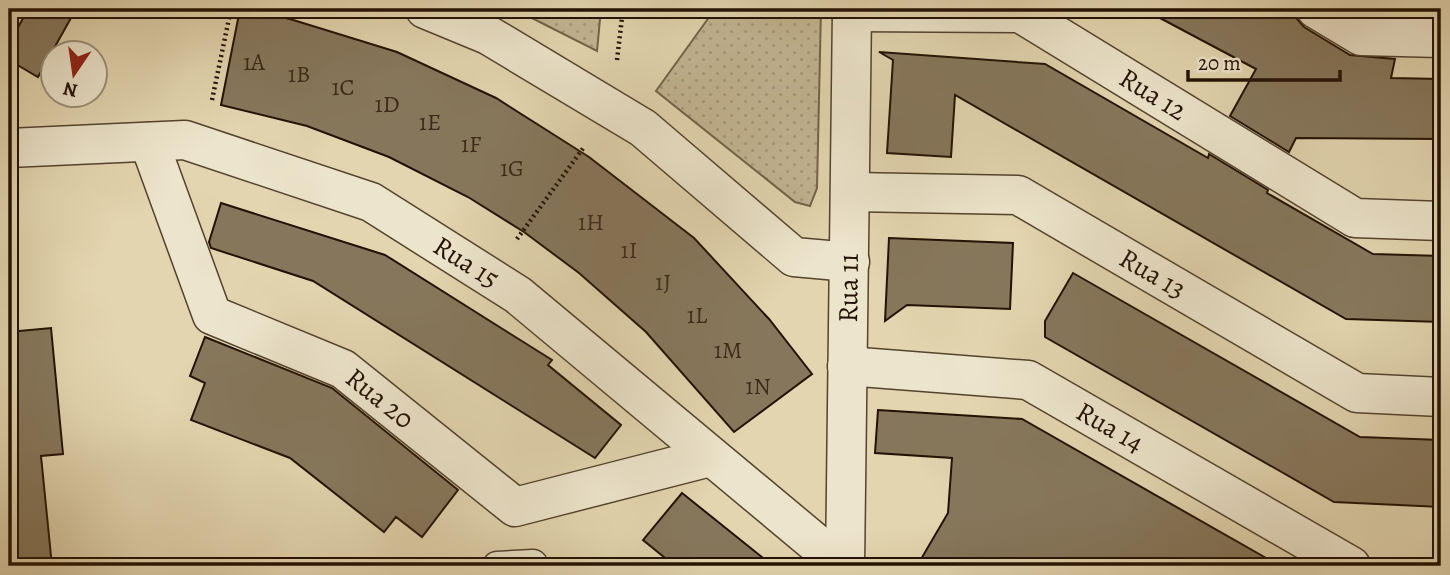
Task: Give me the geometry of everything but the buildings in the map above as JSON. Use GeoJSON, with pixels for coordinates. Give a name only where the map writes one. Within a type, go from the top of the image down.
{"type":"FeatureCollection","features":[{"type":"Feature","properties":{"kind":"street"},"geometry":{"type":"LineString","coordinates":[[425,9],[488,35],[643,128],[794,257],[850,262]]}},
{"type":"Feature","properties":{"kind":"street"},"geometry":{"type":"LineString","coordinates":[[1316,9],[1361,36],[1441,38]]}},
{"type":"Feature","properties":{"kind":"street","name":"Rua 11"},"geometry":{"type":"LineString","coordinates":[[844,566],[846,366],[852,192],[852,10]]}},
{"type":"Feature","properties":{"kind":"street","name":"Rua 12"},"geometry":{"type":"LineString","coordinates":[[852,10],[1020,13],[1355,218],[1441,221]]}},
{"type":"Feature","properties":{"kind":"street","name":"Rua 15"},"geometry":{"type":"LineString","coordinates":[[9,148],[185,140],[371,202],[518,295],[709,457],[844,566]]}},
{"type":"Feature","properties":{"kind":"street","name":"Rua 20"},"geometry":{"type":"LineString","coordinates":[[149,142],[212,315],[343,369],[514,507],[709,457]]}},
{"type":"Feature","properties":{"kind":"street","name":"Rua 13"},"geometry":{"type":"LineString","coordinates":[[852,192],[1018,195],[1357,393],[1441,397]]}},
{"type":"Feature","properties":{"kind":"street","name":"Rua 14"},"geometry":{"type":"LineString","coordinates":[[846,366],[1028,380],[1352,566]]}},
{"type":"Feature","properties":{"kind":"lane"},"geometry":{"type":"LineString","coordinates":[[497,566],[533,564]]}},
{"type":"Feature","properties":{"kind":"path"},"geometry":{"type":"LineString","coordinates":[[203,145],[231,9]]}},
{"type":"Feature","properties":{"kind":"path"},"geometry":{"type":"LineString","coordinates":[[490,277],[611,109],[622,9]]}},
{"type":"Feature","properties":{"kind":"shaded area"},"geometry":{"type":"Polygon","coordinates":[[[514,9],[601,9],[597,51],[514,9]]]}},
{"type":"Feature","properties":{"kind":"shaded area"},"geometry":{"type":"Polygon","coordinates":[[[715,9],[821,9],[817,188],[810,206],[795,202],[656,91],[715,9]]]}}]}
